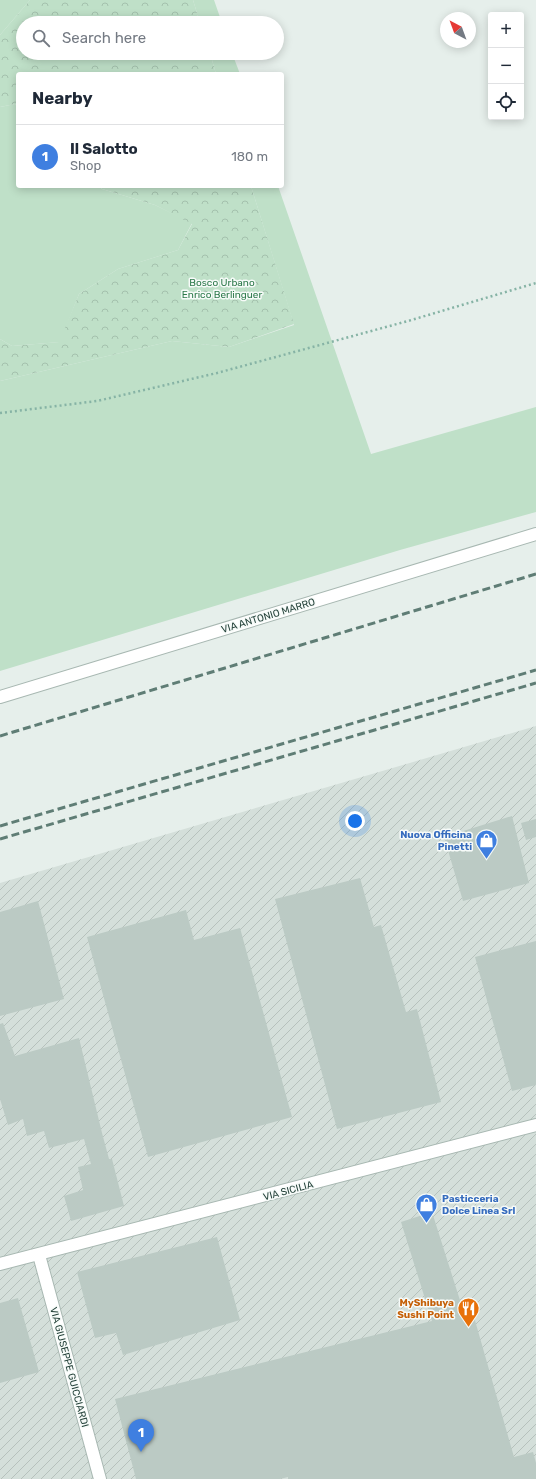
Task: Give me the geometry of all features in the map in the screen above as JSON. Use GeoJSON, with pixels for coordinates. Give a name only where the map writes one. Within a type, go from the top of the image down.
{"type":"FeatureCollection","features":[{"type":"Feature","properties":{"kind":"street","name":"VIA ANTONIO MARRO"},"geometry":{"type":"LineString","coordinates":[[0,697],[536,534]]}},
{"type":"Feature","properties":{"kind":"street","name":"VIA SICILIA"},"geometry":{"type":"LineString","coordinates":[[0,1264],[40,1255],[536,1125]]}},
{"type":"Feature","properties":{"kind":"street","name":"VIA GIUSEPPE GUICCIARDI"},"geometry":{"type":"LineString","coordinates":[[40,1255],[100,1479]]}},
{"type":"Feature","properties":{"kind":"path"},"geometry":{"type":"LineString","coordinates":[[0,413],[97,401],[217,373],[408,321],[536,283]]}},
{"type":"Feature","properties":{"kind":"shaded area"},"geometry":{"type":"Polygon","coordinates":[[[536,726],[536,1479],[0,1479],[0,883],[536,726]]]}},
{"type":"Feature","properties":{"kind":"green space"},"geometry":{"type":"Polygon","coordinates":[[[0,0],[30,0],[16,16],[0,35],[0,0]]]}},
{"type":"Feature","properties":{"kind":"green space"},"geometry":{"type":"Polygon","coordinates":[[[30,0],[193,0],[198,16],[16,16],[30,0]]]}},
{"type":"Feature","properties":{"kind":"green space"},"geometry":{"type":"Polygon","coordinates":[[[193,0],[214,0],[220,16],[198,16],[193,0]]]}},
{"type":"Feature","properties":{"kind":"green space"},"geometry":{"type":"Polygon","coordinates":[[[16,16],[16,60],[212,60],[215,72],[16,72],[16,105],[15,104],[0,107],[0,35],[16,16]]]}},
{"type":"Feature","properties":{"kind":"green space"},"geometry":{"type":"Polygon","coordinates":[[[212,60],[235,60],[239,72],[215,72],[212,60]]]}},
{"type":"Feature","properties":{"kind":"green space"},"geometry":{"type":"Polygon","coordinates":[[[15,104],[16,105],[16,188],[101,188],[155,205],[192,223],[178,250],[118,269],[79,294],[60,342],[12,346],[0,339],[0,107],[15,104]]]}},
{"type":"Feature","properties":{"kind":"green space","name":"Bosco Urbano Enrico Berlinguer"},"geometry":{"type":"Polygon","coordinates":[[[101,188],[252,188],[294,324],[229,347],[172,341],[0,381],[0,339],[12,346],[59,342],[79,294],[118,269],[178,250],[192,224],[155,205],[101,188]]]}},
{"type":"Feature","properties":{"kind":"green space"},"geometry":{"type":"Polygon","coordinates":[[[252,188],[279,188],[371,454],[536,407],[536,512],[400,550],[0,671],[0,381],[172,341],[229,347],[294,325],[252,188]]]}},
{"type":"Feature","properties":{"kind":"building","name":"Nuova Officina Pinetti"},"geometry":{"type":"Polygon","coordinates":[[[512,816],[529,883],[463,901],[444,837],[512,816]]]}},
{"type":"Feature","properties":{"kind":"building"},"geometry":{"type":"Polygon","coordinates":[[[536,819],[536,837],[526,840],[521,823],[536,819]]]}},
{"type":"Feature","properties":{"kind":"building"},"geometry":{"type":"Polygon","coordinates":[[[360,878],[374,927],[381,925],[406,1012],[417,1009],[441,1102],[337,1129],[275,899],[360,878]]]}},
{"type":"Feature","properties":{"kind":"building"},"geometry":{"type":"Polygon","coordinates":[[[38,901],[64,999],[0,1016],[0,912],[38,901]]]}},
{"type":"Feature","properties":{"kind":"building"},"geometry":{"type":"Polygon","coordinates":[[[186,910],[194,940],[240,928],[292,1117],[148,1157],[87,937],[186,910]]]}},
{"type":"Feature","properties":{"kind":"building"},"geometry":{"type":"Polygon","coordinates":[[[536,941],[536,1085],[512,1091],[475,957],[536,941]]]}},
{"type":"Feature","properties":{"kind":"building"},"geometry":{"type":"Polygon","coordinates":[[[3,1023],[15,1056],[79,1038],[102,1133],[109,1159],[112,1159],[124,1206],[71,1221],[64,1196],[83,1190],[78,1167],[91,1164],[84,1139],[49,1148],[44,1131],[27,1136],[23,1119],[8,1125],[0,1099],[0,1024],[3,1023]]]}},
{"type":"Feature","properties":{"kind":"building"},"geometry":{"type":"Polygon","coordinates":[[[432,1212],[464,1313],[472,1310],[514,1457],[533,1452],[536,1463],[536,1479],[288,1479],[288,1477],[280,1479],[136,1479],[115,1399],[432,1321],[401,1222],[432,1212]]]}},
{"type":"Feature","properties":{"kind":"building"},"geometry":{"type":"Polygon","coordinates":[[[217,1237],[240,1320],[123,1355],[116,1333],[95,1338],[77,1272],[217,1237]]]}},
{"type":"Feature","properties":{"kind":"building"},"geometry":{"type":"Polygon","coordinates":[[[18,1298],[39,1372],[0,1383],[0,1303],[18,1298]]]}},
{"type":"Feature","properties":{"kind":"railway"},"geometry":{"type":"LineString","coordinates":[[0,736],[536,574]]}},
{"type":"Feature","properties":{"kind":"railway"},"geometry":{"type":"LineString","coordinates":[[0,826],[536,670]]}},
{"type":"Feature","properties":{"kind":"railway"},"geometry":{"type":"LineString","coordinates":[[0,839],[536,683]]}},
{"type":"Feature","properties":{"kind":"place","name":"Nuova Officina Pinetti"},"geometry":{"type":"Point","coordinates":[487,860]}},
{"type":"Feature","properties":{"kind":"place","name":"Pasticceria Dolce Linea Srl"},"geometry":{"type":"Point","coordinates":[427,1224]}},
{"type":"Feature","properties":{"kind":"place","name":"MyShibuya Sushi Point"},"geometry":{"type":"Point","coordinates":[469,1328]}},
{"type":"Feature","properties":{"kind":"place","name":"Il Salotto"},"geometry":{"type":"Point","coordinates":[141,1452]}}]}
